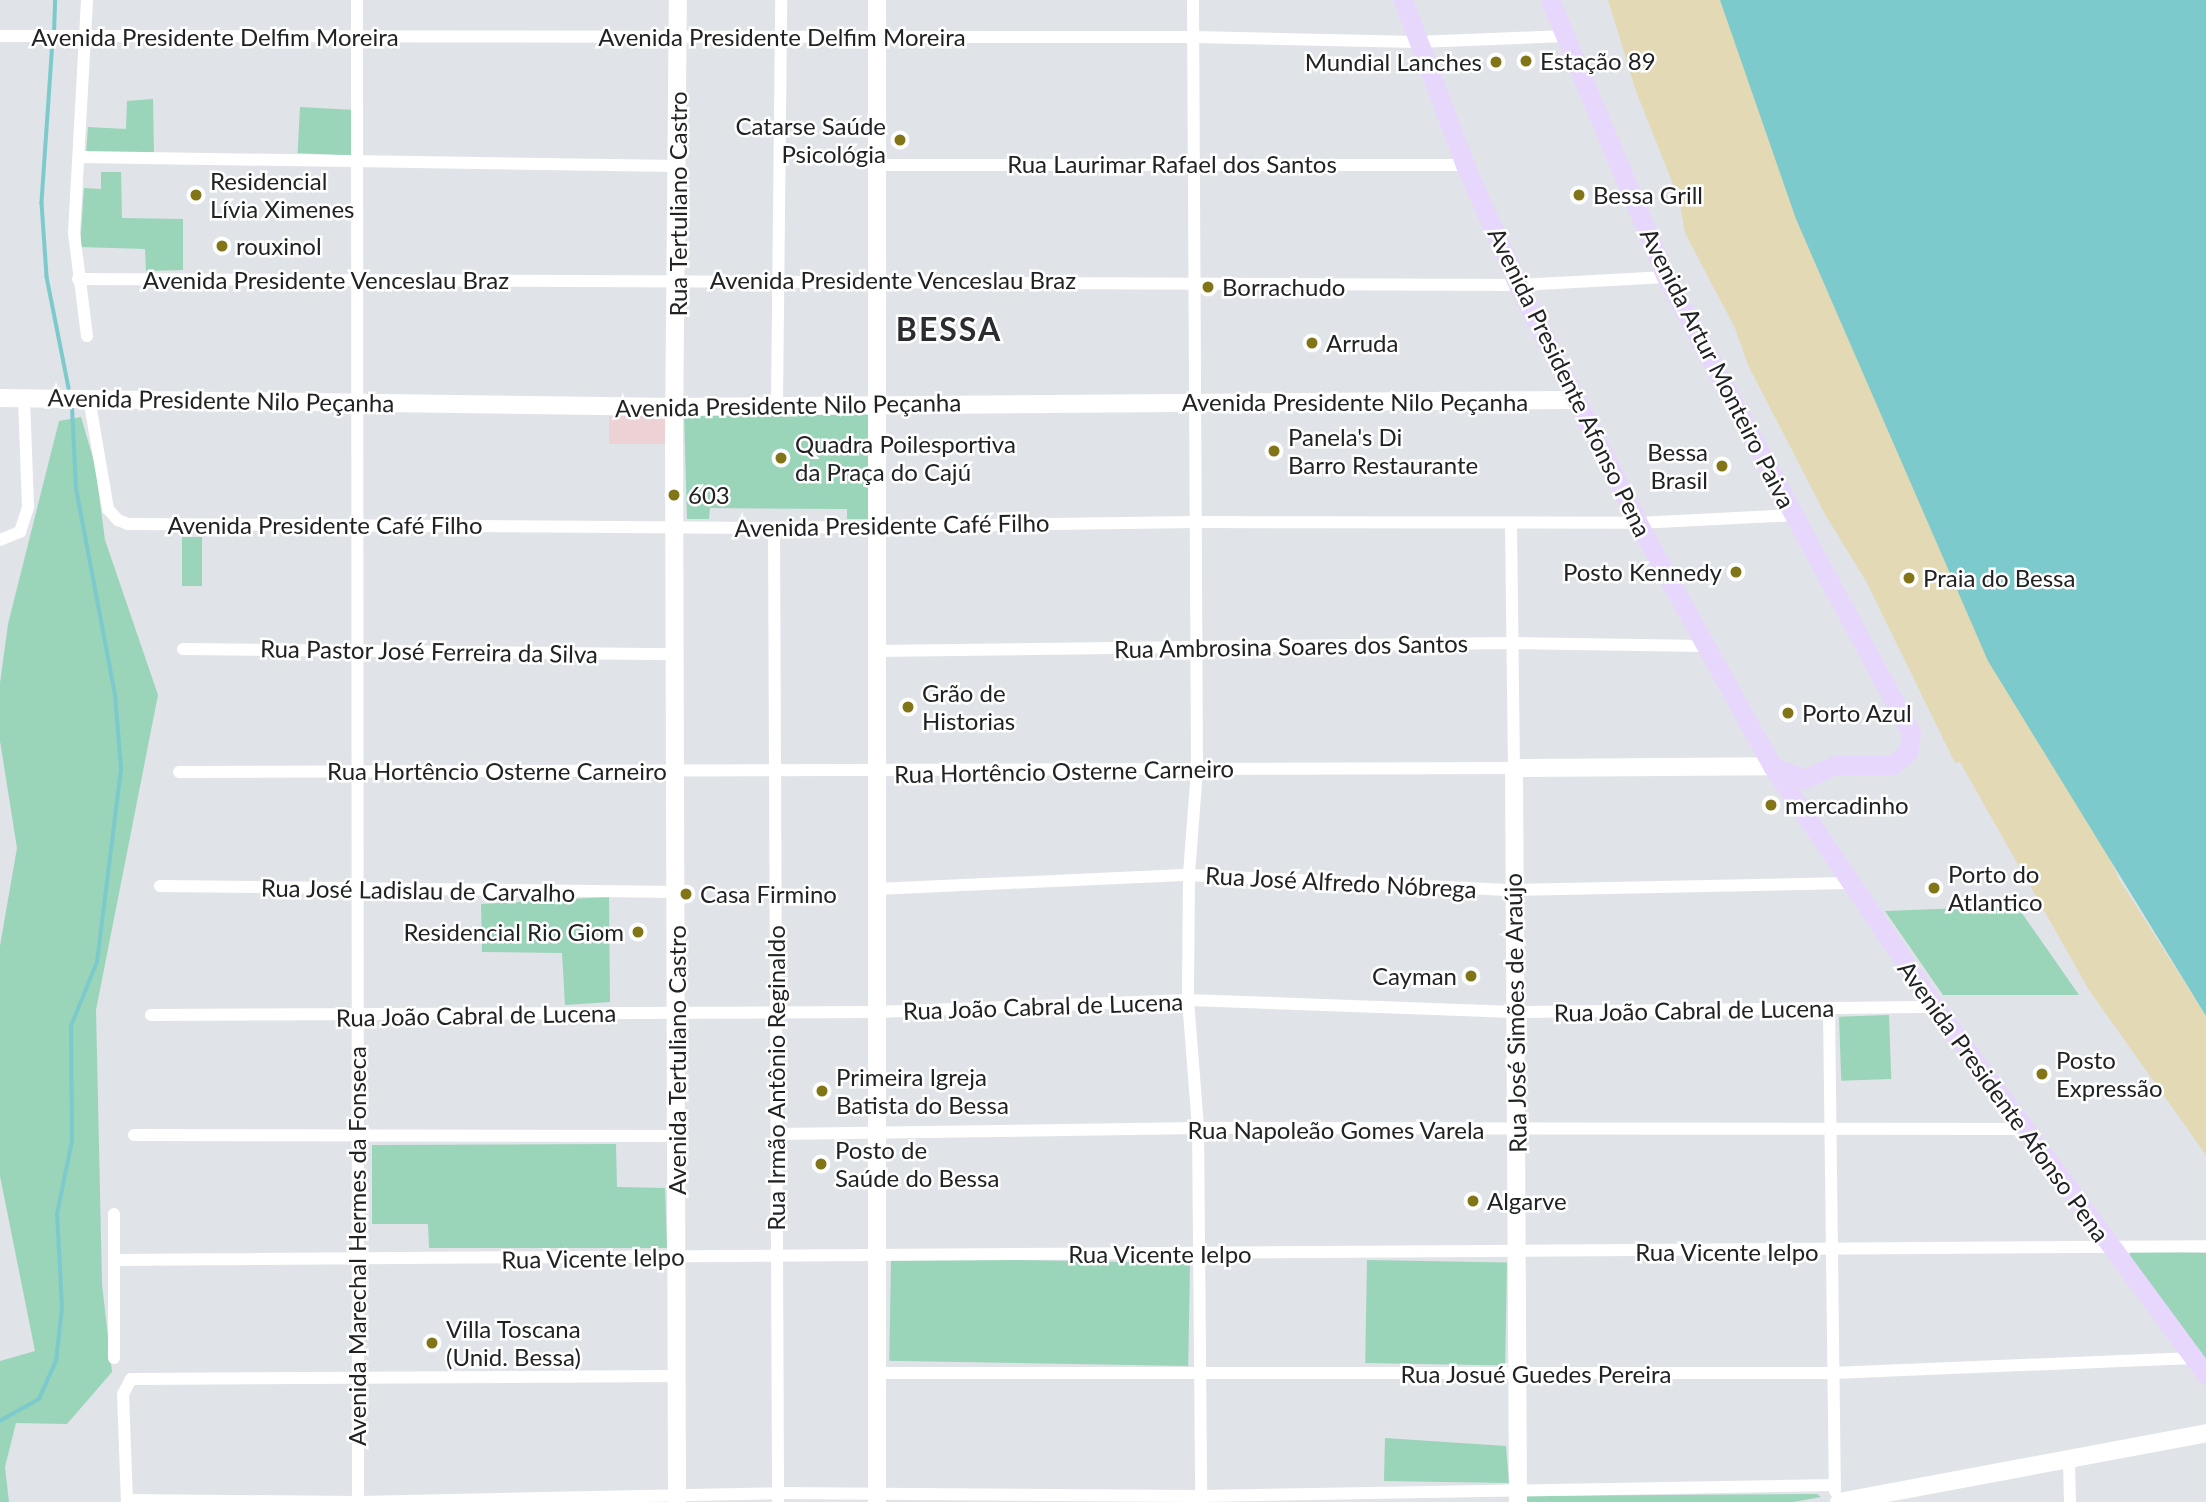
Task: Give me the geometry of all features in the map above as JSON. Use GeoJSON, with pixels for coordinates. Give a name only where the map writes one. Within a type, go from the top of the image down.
{"type":"FeatureCollection","features":[{"type":"Feature","properties":{"kind":"main road","name":"Avenida Presidente Afonso Pena"},"geometry":{"type":"LineString","coordinates":[[1403,0],[1465,165],[1518,285],[1638,523],[1772,766],[1848,883],[1935,1007],[2022,1129],[2206,1375]]}},
{"type":"Feature","properties":{"kind":"main road","name":"Avenida Artur Monteiro Paiva"},"geometry":{"type":"LineString","coordinates":[[1550,0],[1666,277],[1908,725],[1908,752],[1892,765],[1835,765],[1805,779]]}},
{"type":"Feature","properties":{"kind":"main road","name":"Rua Hortêncio Osterne Carneiro"},"geometry":{"type":"LineString","coordinates":[[1772,766],[1805,779]]}},
{"type":"Feature","properties":{"kind":"main road","name":"Avenida Presidente Afonso Pena"},"geometry":{"type":"LineString","coordinates":[[1805,779],[1809,823]]}},
{"type":"Feature","properties":{"kind":"street"},"geometry":{"type":"LineString","coordinates":[[87,0],[80,157],[75,204],[78,279],[87,336]]}},
{"type":"Feature","properties":{"kind":"street","name":"Avenida Marechal Hermes da Fonseca"},"geometry":{"type":"LineString","coordinates":[[357,0],[359,280],[355,526],[359,891],[355,1137],[360,1377],[358,1502]]}},
{"type":"Feature","properties":{"kind":"street","name":"Rua Tertuliano Castro"},"geometry":{"type":"LineString","coordinates":[[676,407],[678,0]]}},
{"type":"Feature","properties":{"kind":"street"},"geometry":{"type":"LineString","coordinates":[[777,404],[776,279],[781,0]]}},
{"type":"Feature","properties":{"kind":"street"},"geometry":{"type":"LineString","coordinates":[[877,0],[878,165],[874,402],[879,773],[876,889],[877,1498]]}},
{"type":"Feature","properties":{"kind":"street"},"geometry":{"type":"LineString","coordinates":[[1193,0],[1197,770],[1189,875],[1188,1000],[1198,1128],[1201,1499]]}},
{"type":"Feature","properties":{"kind":"street","name":"Avenida Presidente Delfim Moreira"},"geometry":{"type":"LineString","coordinates":[[0,36],[1193,37],[1417,43],[1564,36]]}},
{"type":"Feature","properties":{"kind":"street"},"geometry":{"type":"LineString","coordinates":[[80,157],[678,166]]}},
{"type":"Feature","properties":{"kind":"street","name":"Rua Laurimar Rafael dos Santos"},"geometry":{"type":"LineString","coordinates":[[878,165],[1465,165]]}},
{"type":"Feature","properties":{"kind":"street","name":"Avenida Presidente Venceslau Braz"},"geometry":{"type":"LineString","coordinates":[[78,279],[877,279],[1518,285],[1666,277]]}},
{"type":"Feature","properties":{"kind":"street","name":"Avenida Presidente Nilo Peçanha"},"geometry":{"type":"LineString","coordinates":[[0,398],[676,407],[874,402],[1197,404],[1575,401]]}},
{"type":"Feature","properties":{"kind":"street"},"geometry":{"type":"LineString","coordinates":[[0,540],[20,531],[28,508],[24,398]]}},
{"type":"Feature","properties":{"kind":"street","name":"Avenida Presidente Café Filho"},"geometry":{"type":"LineString","coordinates":[[89,398],[108,509],[118,520],[355,526],[774,528],[1196,522],[1638,523],[1795,515]]}},
{"type":"Feature","properties":{"kind":"street","name":"Avenida Tertuliano Castro"},"geometry":{"type":"LineString","coordinates":[[676,407],[677,1498]]}},
{"type":"Feature","properties":{"kind":"street","name":"Rua José Simões de Araújo"},"geometry":{"type":"LineString","coordinates":[[1511,523],[1518,1496]]}},
{"type":"Feature","properties":{"kind":"street","name":"Rua Irmão Antônio Reginaldo"},"geometry":{"type":"LineString","coordinates":[[774,528],[778,1498]]}},
{"type":"Feature","properties":{"kind":"street","name":"Rua Ambrosina Soares dos Santos"},"geometry":{"type":"LineString","coordinates":[[876,651],[1512,643],[1706,646]]}},
{"type":"Feature","properties":{"kind":"street","name":"Rua Pastor José Ferreira da Silva"},"geometry":{"type":"LineString","coordinates":[[183,649],[675,654]]}},
{"type":"Feature","properties":{"kind":"street","name":"Rua Hortêncio Osterne Carneiro"},"geometry":{"type":"LineString","coordinates":[[179,772],[879,773],[1772,766]]}},
{"type":"Feature","properties":{"kind":"street","name":"Rua José Alfredo Nóbrega"},"geometry":{"type":"LineString","coordinates":[[876,889],[1189,875],[1513,890],[1848,883]]}},
{"type":"Feature","properties":{"kind":"street","name":"Rua José Ladislau de Carvalho"},"geometry":{"type":"LineString","coordinates":[[160,887],[677,892]]}},
{"type":"Feature","properties":{"kind":"street","name":"Rua João Cabral de Lucena"},"geometry":{"type":"LineString","coordinates":[[151,1015],[356,1017],[877,1012],[1188,1000],[1515,1012],[1935,1007]]}},
{"type":"Feature","properties":{"kind":"street"},"geometry":{"type":"LineString","coordinates":[[1829,1008],[1836,1496]]}},
{"type":"Feature","properties":{"kind":"street","name":"Rua Napoleão Gomes Varela"},"geometry":{"type":"LineString","coordinates":[[777,1134],[1198,1128],[1516,1131],[2022,1129]]}},
{"type":"Feature","properties":{"kind":"street"},"geometry":{"type":"LineString","coordinates":[[134,1135],[678,1136]]}},
{"type":"Feature","properties":{"kind":"street"},"geometry":{"type":"LineString","coordinates":[[114,1214],[114,1358]]}},
{"type":"Feature","properties":{"kind":"street","name":"Rua Vicente Ielpo"},"geometry":{"type":"LineString","coordinates":[[114,1260],[357,1262],[876,1253],[1518,1253],[2206,1246]]}},
{"type":"Feature","properties":{"kind":"street","name":"Rua Josué Guedes Pereira"},"geometry":{"type":"LineString","coordinates":[[877,1373],[1833,1374],[2194,1358]]}},
{"type":"Feature","properties":{"kind":"street"},"geometry":{"type":"LineString","coordinates":[[677,1377],[131,1379],[123,1394],[127,1501],[1836,1496],[2069,1461],[2206,1433]]}},
{"type":"Feature","properties":{"kind":"street"},"geometry":{"type":"LineString","coordinates":[[2069,1461],[2070,1502]]}},
{"type":"Feature","properties":{"kind":"shaded area"},"geometry":{"type":"Polygon","coordinates":[[[609,416],[666,416],[666,444],[609,444],[609,416]]]}},
{"type":"Feature","properties":{"kind":"green space"},"geometry":{"type":"Polygon","coordinates":[[[153,99],[154,153],[86,154],[88,127],[126,129],[127,101],[153,99]]]}},
{"type":"Feature","properties":{"kind":"green space"},"geometry":{"type":"Polygon","coordinates":[[[300,107],[355,110],[353,156],[298,153],[300,107]]]}},
{"type":"Feature","properties":{"kind":"green space"},"geometry":{"type":"Polygon","coordinates":[[[101,172],[121,172],[122,218],[183,219],[183,270],[146,271],[145,249],[80,247],[84,188],[101,189],[101,172]]]}},
{"type":"Feature","properties":{"kind":"green space"},"geometry":{"type":"Polygon","coordinates":[[[871,411],[870,519],[847,519],[847,509],[710,508],[709,519],[687,519],[684,413],[871,411]]]}},
{"type":"Feature","properties":{"kind":"green space"},"geometry":{"type":"Polygon","coordinates":[[[81,417],[95,465],[105,540],[158,695],[96,1010],[102,1284],[112,1372],[67,1424],[16,1423],[5,1467],[9,1502],[0,1502],[0,1361],[35,1351],[0,1176],[0,946],[17,848],[0,741],[0,683],[8,624],[59,421],[81,417]]]}},
{"type":"Feature","properties":{"kind":"green space"},"geometry":{"type":"Polygon","coordinates":[[[182,537],[202,537],[202,586],[182,586],[182,537]]]}},
{"type":"Feature","properties":{"kind":"green space"},"geometry":{"type":"Polygon","coordinates":[[[609,897],[610,1002],[565,1005],[562,953],[482,952],[481,904],[609,897]]]}},
{"type":"Feature","properties":{"kind":"green space"},"geometry":{"type":"Polygon","coordinates":[[[2017,906],[2079,995],[1943,995],[1885,911],[2017,906]]]}},
{"type":"Feature","properties":{"kind":"green space"},"geometry":{"type":"Polygon","coordinates":[[[1889,1015],[1891,1079],[1841,1081],[1839,1017],[1889,1015]]]}},
{"type":"Feature","properties":{"kind":"green space"},"geometry":{"type":"Polygon","coordinates":[[[616,1144],[617,1187],[665,1188],[667,1248],[429,1248],[428,1224],[372,1224],[372,1145],[616,1144]]]}},
{"type":"Feature","properties":{"kind":"green space"},"geometry":{"type":"Polygon","coordinates":[[[2131,1250],[2206,1253],[2206,1364],[2129,1256],[2131,1250]]]}},
{"type":"Feature","properties":{"kind":"green space"},"geometry":{"type":"Polygon","coordinates":[[[891,1258],[1190,1263],[1188,1366],[889,1361],[891,1258]]]}},
{"type":"Feature","properties":{"kind":"green space"},"geometry":{"type":"Polygon","coordinates":[[[1367,1260],[1507,1262],[1505,1365],[1365,1363],[1367,1260]]]}},
{"type":"Feature","properties":{"kind":"green space"},"geometry":{"type":"Polygon","coordinates":[[[1385,1438],[1506,1446],[1509,1483],[1384,1481],[1385,1438]]]}},
{"type":"Feature","properties":{"kind":"green space"},"geometry":{"type":"Polygon","coordinates":[[[1817,1494],[1821,1497],[1793,1502],[1525,1502],[1525,1496],[1817,1494]]]}},
{"type":"Feature","properties":{"kind":"sand","name":"Praia do Bessa"},"geometry":{"type":"Polygon","coordinates":[[[1608,0],[1720,0],[2119,879],[2206,1016],[2206,1155],[2089,990],[1960,762],[1955,763],[1866,581],[1826,516],[1748,365],[1735,328],[1685,233],[1679,199],[1636,91],[1608,0]]]}},
{"type":"Feature","properties":{"kind":"water"},"geometry":{"type":"Polygon","coordinates":[[[1720,0],[2206,0],[2206,1016],[1988,661],[1796,219],[1720,0]]]}},
{"type":"Feature","properties":{"kind":"waterway"},"geometry":{"type":"LineString","coordinates":[[54,33],[55,0]]}},
{"type":"Feature","properties":{"kind":"waterway"},"geometry":{"type":"LineString","coordinates":[[53,41],[42,203],[47,277],[69,388]]}},
{"type":"Feature","properties":{"kind":"waterway"},"geometry":{"type":"LineString","coordinates":[[0,1421],[39,1399],[56,1361],[62,1308],[57,1214],[72,1141],[71,1026],[97,962],[121,769],[115,695],[76,489],[72,407]]}},
{"type":"Feature","properties":{"kind":"place","name":"Estação 89"},"geometry":{"type":"Point","coordinates":[1526,61]}},
{"type":"Feature","properties":{"kind":"place","name":"Mundial Lanches"},"geometry":{"type":"Point","coordinates":[1496,62]}},
{"type":"Feature","properties":{"kind":"place","name":"Catarse Saúde Psicológia"},"geometry":{"type":"Point","coordinates":[900,140]}},
{"type":"Feature","properties":{"kind":"place","name":"Residencial Lívia Ximenes"},"geometry":{"type":"Point","coordinates":[196,195]}},
{"type":"Feature","properties":{"kind":"place","name":"Bessa Grill"},"geometry":{"type":"Point","coordinates":[1579,195]}},
{"type":"Feature","properties":{"kind":"place","name":"rouxinol"},"geometry":{"type":"Point","coordinates":[222,246]}},
{"type":"Feature","properties":{"kind":"place","name":"Borrachudo"},"geometry":{"type":"Point","coordinates":[1208,287]}},
{"type":"Feature","properties":{"kind":"place","name":"Arruda"},"geometry":{"type":"Point","coordinates":[1312,343]}},
{"type":"Feature","properties":{"kind":"place","name":"Panela's Di Barro Restaurante"},"geometry":{"type":"Point","coordinates":[1274,451]}},
{"type":"Feature","properties":{"kind":"place","name":"Quadra Poilesportiva da Praça do Cajú"},"geometry":{"type":"Point","coordinates":[781,458]}},
{"type":"Feature","properties":{"kind":"place","name":"Bessa Brasil"},"geometry":{"type":"Point","coordinates":[1722,466]}},
{"type":"Feature","properties":{"kind":"place","name":"603"},"geometry":{"type":"Point","coordinates":[674,495]}},
{"type":"Feature","properties":{"kind":"place","name":"Posto Kennedy"},"geometry":{"type":"Point","coordinates":[1736,572]}},
{"type":"Feature","properties":{"kind":"place","name":"Praia do Bessa"},"geometry":{"type":"Point","coordinates":[1909,578]}},
{"type":"Feature","properties":{"kind":"place","name":"Grão de Historias"},"geometry":{"type":"Point","coordinates":[908,707]}},
{"type":"Feature","properties":{"kind":"place","name":"Porto Azul"},"geometry":{"type":"Point","coordinates":[1788,713]}},
{"type":"Feature","properties":{"kind":"place","name":"mercadinho"},"geometry":{"type":"Point","coordinates":[1771,805]}},
{"type":"Feature","properties":{"kind":"place","name":"Porto do Atlantico"},"geometry":{"type":"Point","coordinates":[1934,888]}},
{"type":"Feature","properties":{"kind":"place","name":"Casa Firmino"},"geometry":{"type":"Point","coordinates":[686,894]}},
{"type":"Feature","properties":{"kind":"place","name":"Residencial Rio Giom"},"geometry":{"type":"Point","coordinates":[638,932]}},
{"type":"Feature","properties":{"kind":"place","name":"Cayman"},"geometry":{"type":"Point","coordinates":[1471,976]}},
{"type":"Feature","properties":{"kind":"place","name":"Posto Expressão"},"geometry":{"type":"Point","coordinates":[2042,1074]}},
{"type":"Feature","properties":{"kind":"place","name":"Primeira Igreja Batista do Bessa"},"geometry":{"type":"Point","coordinates":[822,1091]}},
{"type":"Feature","properties":{"kind":"place","name":"Posto de Saúde do Bessa"},"geometry":{"type":"Point","coordinates":[821,1164]}},
{"type":"Feature","properties":{"kind":"place","name":"Algarve"},"geometry":{"type":"Point","coordinates":[1473,1201]}},
{"type":"Feature","properties":{"kind":"place","name":"Villa Toscana (Unid. Bessa)"},"geometry":{"type":"Point","coordinates":[432,1343]}},
{"type":"Feature","properties":{"kind":"district","name":"BESSA"},"geometry":{"type":"Point","coordinates":[949,329]}}]}
